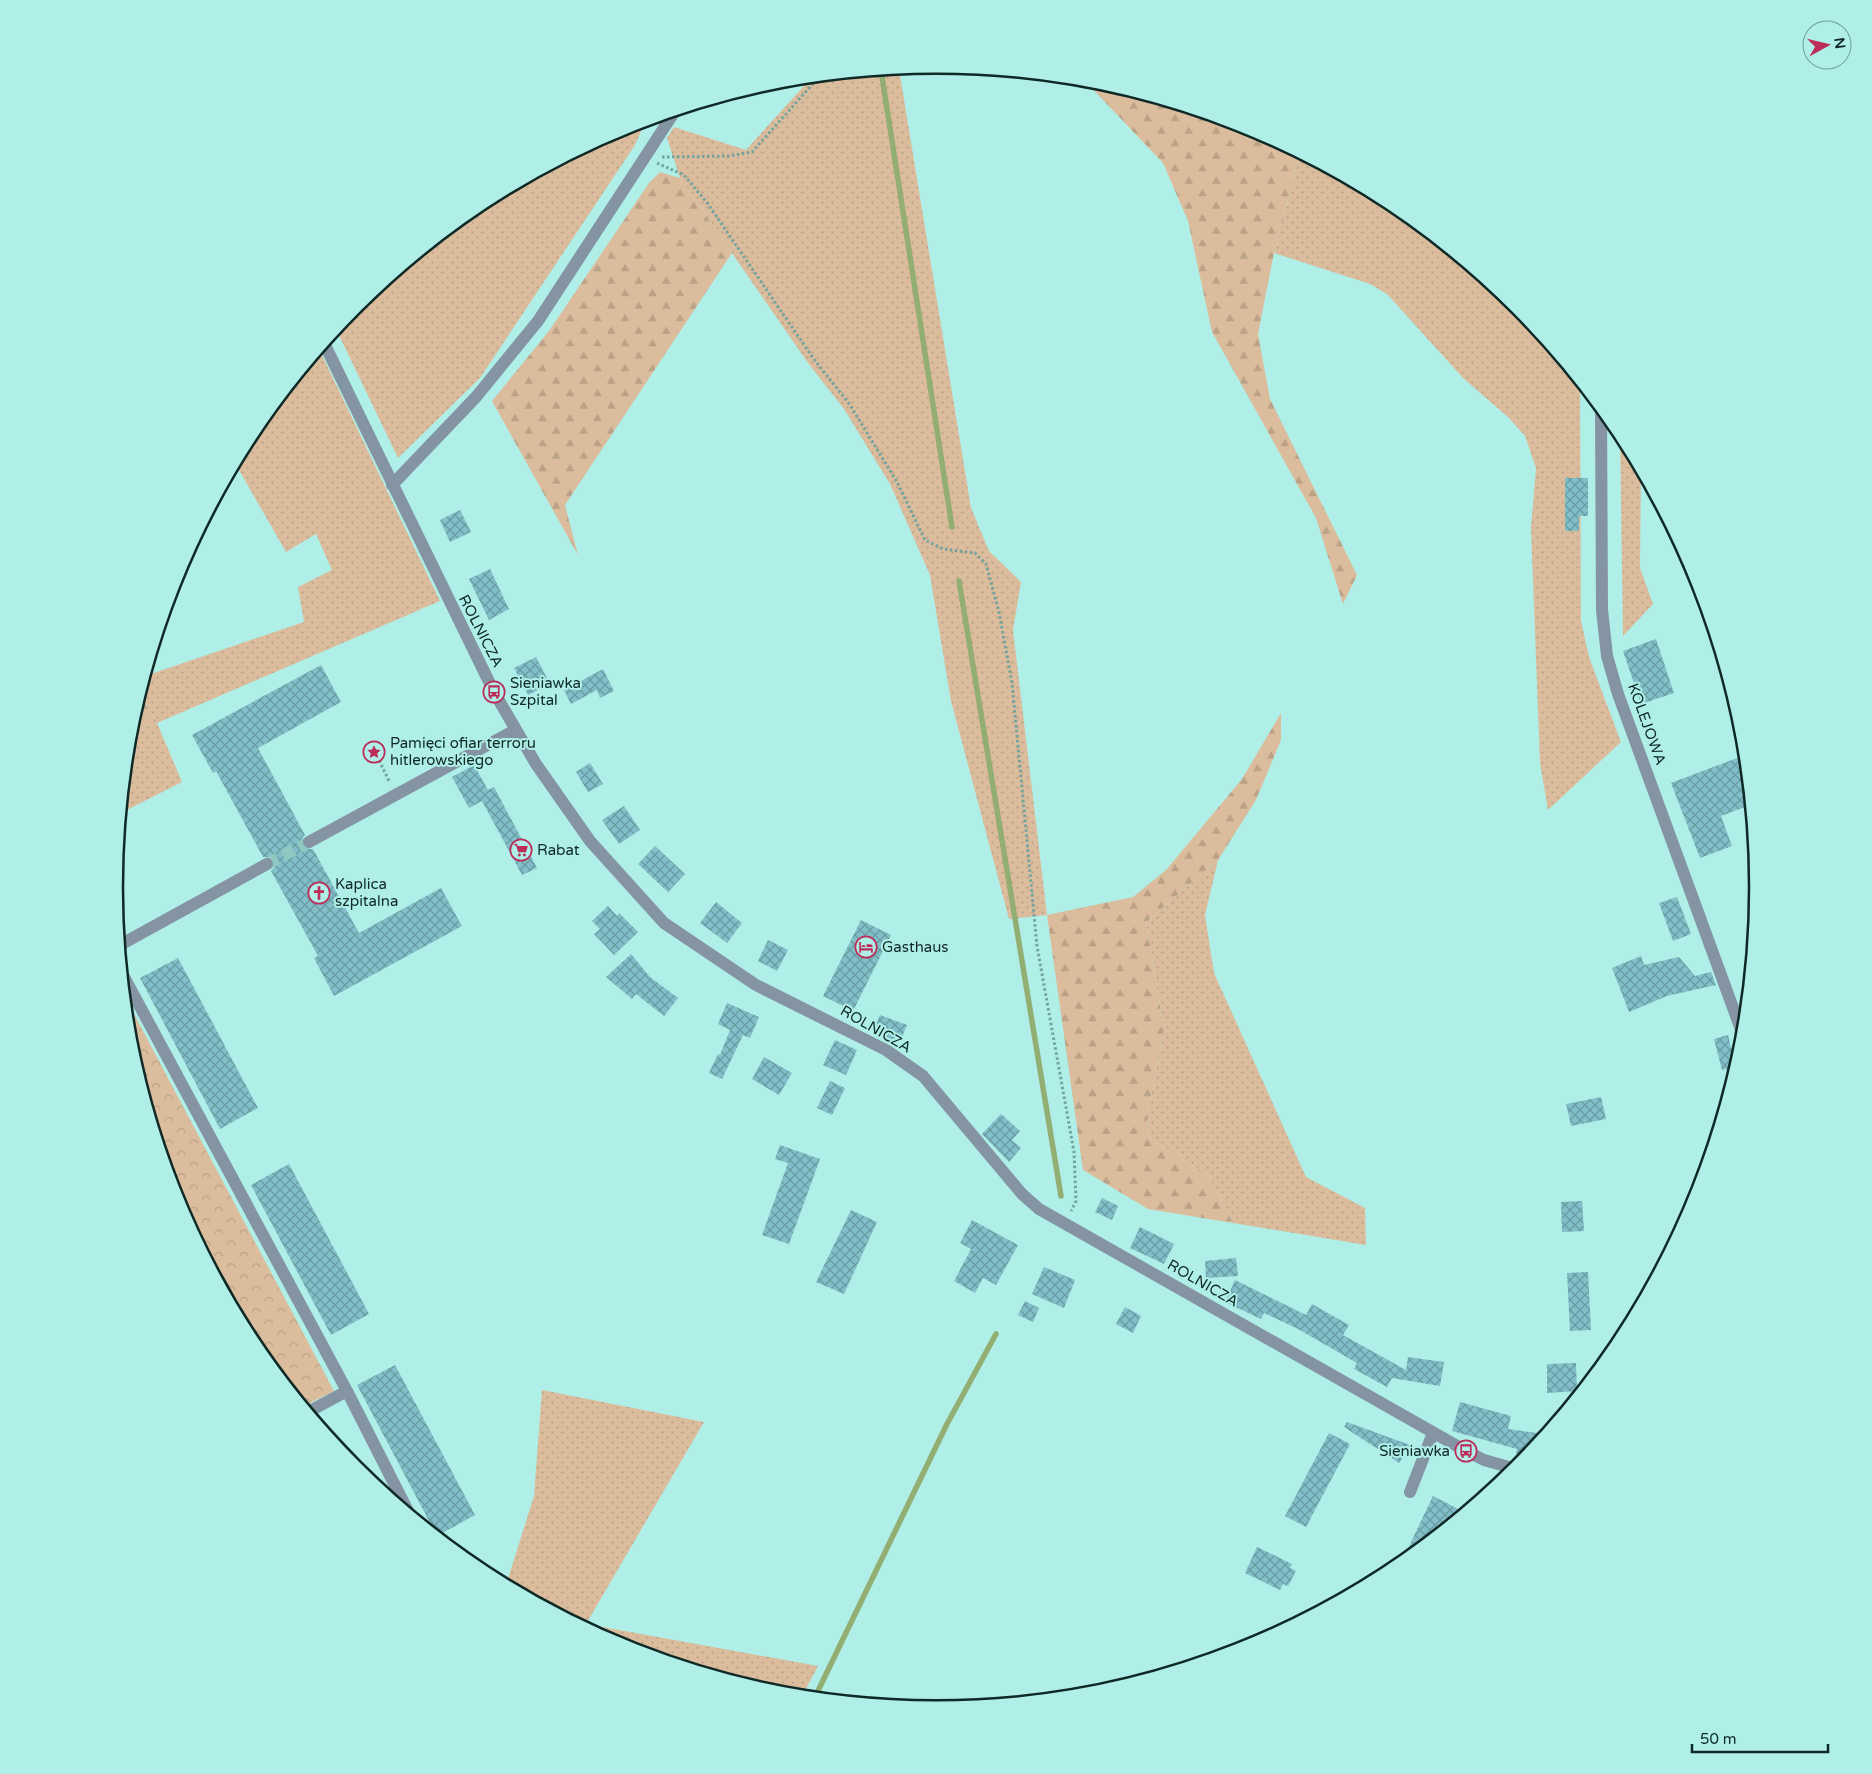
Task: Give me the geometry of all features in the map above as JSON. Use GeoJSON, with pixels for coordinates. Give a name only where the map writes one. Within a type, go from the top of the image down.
{"type":"FeatureCollection","features":[{"type":"Feature","properties":{"kind":"street"},"geometry":{"type":"LineString","coordinates":[[392,485],[476,397],[538,321],[670,119]]}},
{"type":"Feature","properties":{"kind":"street","name":"ROLNICZA"},"geometry":{"type":"LineString","coordinates":[[327,349],[446,598],[515,730],[590,841],[664,923],[756,985],[886,1050],[923,1076],[1022,1194],[1039,1209],[1433,1433],[1484,1460],[1506,1466]]}},
{"type":"Feature","properties":{"kind":"street","name":"KOLEJOWA"},"geometry":{"type":"LineString","coordinates":[[1601,420],[1602,610],[1607,656],[1618,694],[1738,1021]]}},
{"type":"Feature","properties":{"kind":"street"},"geometry":{"type":"LineString","coordinates":[[309,842],[515,730]]}},
{"type":"Feature","properties":{"kind":"street"},"geometry":{"type":"LineString","coordinates":[[124,943],[268,864]]}},
{"type":"Feature","properties":{"kind":"street"},"geometry":{"type":"LineString","coordinates":[[129,987],[347,1391],[402,1500]]}},
{"type":"Feature","properties":{"kind":"street"},"geometry":{"type":"LineString","coordinates":[[313,1409],[347,1391]]}},
{"type":"Feature","properties":{"kind":"street"},"geometry":{"type":"LineString","coordinates":[[1410,1492],[1433,1433]]}},
{"type":"Feature","properties":{"kind":"path"},"geometry":{"type":"LineString","coordinates":[[645,157],[729,156],[752,152],[813,84]]}},
{"type":"Feature","properties":{"kind":"path"},"geometry":{"type":"LineString","coordinates":[[645,157],[684,175],[708,204],[813,358],[850,405],[897,482],[925,540],[943,549],[975,552],[986,564],[999,612],[1012,683],[1037,946],[1074,1152],[1076,1201],[1064,1223]]}},
{"type":"Feature","properties":{"kind":"path"},"geometry":{"type":"LineString","coordinates":[[377,756],[391,784]]}},
{"type":"Feature","properties":{"kind":"green space"},"geometry":{"type":"Polygon","coordinates":[[[900,75],[971,508],[989,551],[1021,582],[1013,630],[1047,915],[1009,919],[951,701],[930,575],[890,484],[844,409],[808,363],[680,178],[667,138],[674,127],[746,150],[805,85],[900,75]]]}},
{"type":"Feature","properties":{"kind":"green space"},"geometry":{"type":"Polygon","coordinates":[[[1092,89],[1146,101],[1197,117],[1247,136],[1299,159],[1274,253],[1258,334],[1270,399],[1357,575],[1343,604],[1316,518],[1212,332],[1188,221],[1163,163],[1092,89]]]}},
{"type":"Feature","properties":{"kind":"green space"},"geometry":{"type":"Polygon","coordinates":[[[642,130],[635,145],[480,378],[398,458],[339,336],[361,312],[400,276],[441,242],[484,211],[529,183],[576,158],[642,130]]]}},
{"type":"Feature","properties":{"kind":"green space"},"geometry":{"type":"Polygon","coordinates":[[[1299,159],[1343,183],[1388,211],[1431,242],[1511,312],[1580,391],[1581,621],[1589,657],[1621,742],[1548,810],[1540,763],[1531,528],[1536,468],[1525,436],[1509,418],[1463,378],[1387,294],[1370,284],[1274,253],[1299,159]]]}},
{"type":"Feature","properties":{"kind":"green space"},"geometry":{"type":"Polygon","coordinates":[[[660,172],[680,178],[732,253],[565,505],[578,555],[492,401],[549,331],[649,183],[660,172]]]}},
{"type":"Feature","properties":{"kind":"green space"},"geometry":{"type":"Polygon","coordinates":[[[322,355],[440,601],[157,723],[144,701],[151,674],[304,622],[298,587],[332,570],[316,534],[286,552],[239,469],[260,435],[291,392],[322,355]]]}},
{"type":"Feature","properties":{"kind":"green space"},"geometry":{"type":"Polygon","coordinates":[[[1620,448],[1641,482],[1640,568],[1653,604],[1623,636],[1620,448]]]}},
{"type":"Feature","properties":{"kind":"green space"},"geometry":{"type":"Polygon","coordinates":[[[144,701],[157,723],[138,729],[144,701]]]}},
{"type":"Feature","properties":{"kind":"green space"},"geometry":{"type":"Polygon","coordinates":[[[1281,713],[1281,740],[1256,800],[1218,860],[1146,922],[1164,1029],[1147,1118],[1148,1137],[1209,1176],[1233,1223],[1148,1209],[1083,1170],[1047,915],[1133,897],[1166,870],[1242,779],[1281,713]]]}},
{"type":"Feature","properties":{"kind":"green space"},"geometry":{"type":"Polygon","coordinates":[[[157,723],[182,782],[127,810],[130,781],[138,729],[157,723]]]}},
{"type":"Feature","properties":{"kind":"green space"},"geometry":{"type":"Polygon","coordinates":[[[1218,860],[1205,915],[1214,973],[1306,1177],[1365,1208],[1366,1245],[1233,1223],[1209,1176],[1148,1137],[1147,1118],[1164,1029],[1146,922],[1218,860]]]}},
{"type":"Feature","properties":{"kind":"green space"},"geometry":{"type":"Polygon","coordinates":[[[133,1012],[334,1391],[309,1404],[260,1339],[232,1294],[207,1247],[185,1198],[166,1148],[150,1097],[138,1046],[133,1012]]]}},
{"type":"Feature","properties":{"kind":"green space"},"geometry":{"type":"Polygon","coordinates":[[[542,1390],[704,1422],[588,1621],[508,1578],[534,1496],[542,1390]]]}},
{"type":"Feature","properties":{"kind":"green space"},"geometry":{"type":"Polygon","coordinates":[[[599,1626],[818,1666],[806,1689],[777,1685],[726,1673],[675,1657],[599,1626]]]}},
{"type":"Feature","properties":{"kind":"building"},"geometry":{"type":"Polygon","coordinates":[[[1565,478],[1588,478],[1588,516],[1579,516],[1579,531],[1565,531],[1565,478]]]}},
{"type":"Feature","properties":{"kind":"building"},"geometry":{"type":"Polygon","coordinates":[[[460,510],[471,532],[450,542],[440,520],[460,510]]]}},
{"type":"Feature","properties":{"kind":"building"},"geometry":{"type":"Polygon","coordinates":[[[490,569],[509,609],[489,620],[469,579],[490,569]]]}},
{"type":"Feature","properties":{"kind":"building"},"geometry":{"type":"Polygon","coordinates":[[[1656,639],[1674,693],[1641,704],[1623,651],[1656,639]]]}},
{"type":"Feature","properties":{"kind":"building"},"geometry":{"type":"Polygon","coordinates":[[[536,657],[550,684],[528,695],[514,668],[536,657]]]}},
{"type":"Feature","properties":{"kind":"building"},"geometry":{"type":"Polygon","coordinates":[[[321,665],[341,702],[258,748],[305,835],[302,838],[302,845],[305,849],[313,849],[359,933],[441,888],[462,926],[334,996],[314,958],[318,956],[271,871],[274,868],[274,861],[271,857],[263,857],[216,771],[213,773],[192,735],[321,665]]]}},
{"type":"Feature","properties":{"kind":"building"},"geometry":{"type":"Polygon","coordinates":[[[603,669],[614,691],[600,698],[597,690],[571,704],[564,690],[603,669]]]}},
{"type":"Feature","properties":{"kind":"building"},"geometry":{"type":"Polygon","coordinates":[[[1738,757],[1745,807],[1721,816],[1732,846],[1700,858],[1671,783],[1738,757]]]}},
{"type":"Feature","properties":{"kind":"building"},"geometry":{"type":"Polygon","coordinates":[[[590,763],[603,784],[588,792],[576,772],[590,763]]]}},
{"type":"Feature","properties":{"kind":"building"},"geometry":{"type":"Polygon","coordinates":[[[474,765],[488,790],[494,787],[537,868],[522,875],[482,801],[469,808],[452,777],[474,765]]]}},
{"type":"Feature","properties":{"kind":"building"},"geometry":{"type":"Polygon","coordinates":[[[624,806],[640,830],[619,844],[602,820],[624,806]]]}},
{"type":"Feature","properties":{"kind":"building"},"geometry":{"type":"Polygon","coordinates":[[[655,846],[685,874],[668,892],[638,864],[655,846]]]}},
{"type":"Feature","properties":{"kind":"building"},"geometry":{"type":"Polygon","coordinates":[[[1677,897],[1691,934],[1673,941],[1659,903],[1677,897]]]}},
{"type":"Feature","properties":{"kind":"building"},"geometry":{"type":"Polygon","coordinates":[[[716,902],[742,923],[727,943],[700,923],[716,902]]]}},
{"type":"Feature","properties":{"kind":"building"},"geometry":{"type":"Polygon","coordinates":[[[608,906],[617,916],[619,913],[638,932],[614,955],[594,934],[600,929],[592,921],[608,906]]]}},
{"type":"Feature","properties":{"kind":"building"},"geometry":{"type":"Polygon","coordinates":[[[861,920],[891,935],[853,1011],[823,996],[861,920]]]}},
{"type":"Feature","properties":{"kind":"building"},"geometry":{"type":"Polygon","coordinates":[[[768,940],[788,950],[777,971],[758,961],[768,940]]]}},
{"type":"Feature","properties":{"kind":"building"},"geometry":{"type":"Polygon","coordinates":[[[631,954],[650,977],[678,998],[664,1016],[636,994],[632,999],[606,977],[631,954]]]}},
{"type":"Feature","properties":{"kind":"building"},"geometry":{"type":"Polygon","coordinates":[[[1641,956],[1644,965],[1679,957],[1695,976],[1711,972],[1716,985],[1667,996],[1629,1012],[1612,968],[1641,956]]]}},
{"type":"Feature","properties":{"kind":"building"},"geometry":{"type":"Polygon","coordinates":[[[178,958],[258,1108],[220,1129],[140,978],[178,958]]]}},
{"type":"Feature","properties":{"kind":"building"},"geometry":{"type":"Polygon","coordinates":[[[727,1003],[759,1017],[750,1038],[743,1035],[722,1079],[709,1073],[718,1054],[720,1055],[730,1030],[718,1024],[727,1003]]]}},
{"type":"Feature","properties":{"kind":"building"},"geometry":{"type":"Polygon","coordinates":[[[880,1015],[907,1025],[900,1042],[873,1032],[880,1015]]]}},
{"type":"Feature","properties":{"kind":"building"},"geometry":{"type":"Polygon","coordinates":[[[1728,1035],[1732,1053],[1729,1069],[1722,1070],[1714,1039],[1728,1035]]]}},
{"type":"Feature","properties":{"kind":"building"},"geometry":{"type":"Polygon","coordinates":[[[835,1040],[857,1050],[846,1075],[823,1065],[835,1040]]]}},
{"type":"Feature","properties":{"kind":"building"},"geometry":{"type":"Polygon","coordinates":[[[764,1057],[792,1073],[779,1095],[752,1079],[764,1057]]]}},
{"type":"Feature","properties":{"kind":"building"},"geometry":{"type":"Polygon","coordinates":[[[830,1081],[845,1088],[832,1115],[817,1108],[830,1081]]]}},
{"type":"Feature","properties":{"kind":"building"},"geometry":{"type":"Polygon","coordinates":[[[1601,1097],[1606,1119],[1571,1126],[1566,1104],[1601,1097]]]}},
{"type":"Feature","properties":{"kind":"building"},"geometry":{"type":"Polygon","coordinates":[[[1001,1114],[1020,1131],[1012,1140],[1021,1148],[1009,1162],[982,1134],[1001,1114]]]}},
{"type":"Feature","properties":{"kind":"building"},"geometry":{"type":"Polygon","coordinates":[[[780,1145],[820,1159],[789,1244],[762,1235],[788,1163],[775,1159],[780,1145]]]}},
{"type":"Feature","properties":{"kind":"building"},"geometry":{"type":"Polygon","coordinates":[[[289,1164],[369,1314],[331,1335],[251,1185],[289,1164]]]}},
{"type":"Feature","properties":{"kind":"building"},"geometry":{"type":"Polygon","coordinates":[[[1102,1198],[1118,1206],[1112,1220],[1095,1212],[1102,1198]]]}},
{"type":"Feature","properties":{"kind":"building"},"geometry":{"type":"Polygon","coordinates":[[[1582,1201],[1584,1231],[1562,1232],[1561,1202],[1582,1201]]]}},
{"type":"Feature","properties":{"kind":"building"},"geometry":{"type":"Polygon","coordinates":[[[851,1210],[877,1222],[844,1294],[816,1282],[851,1210]]]}},
{"type":"Feature","properties":{"kind":"building"},"geometry":{"type":"Polygon","coordinates":[[[972,1220],[1018,1245],[996,1285],[983,1278],[975,1293],[954,1281],[971,1249],[960,1243],[972,1220]]]}},
{"type":"Feature","properties":{"kind":"building"},"geometry":{"type":"Polygon","coordinates":[[[1140,1227],[1174,1244],[1164,1264],[1130,1248],[1140,1227]]]}},
{"type":"Feature","properties":{"kind":"building"},"geometry":{"type":"Polygon","coordinates":[[[1236,1258],[1238,1276],[1206,1278],[1205,1261],[1236,1258]]]}},
{"type":"Feature","properties":{"kind":"building"},"geometry":{"type":"Polygon","coordinates":[[[1044,1267],[1075,1280],[1064,1308],[1032,1294],[1044,1267]]]}},
{"type":"Feature","properties":{"kind":"building"},"geometry":{"type":"Polygon","coordinates":[[[1588,1272],[1591,1330],[1570,1331],[1567,1273],[1588,1272]]]}},
{"type":"Feature","properties":{"kind":"building"},"geometry":{"type":"Polygon","coordinates":[[[1235,1280],[1306,1315],[1312,1304],[1349,1325],[1343,1335],[1406,1370],[1408,1357],[1444,1362],[1440,1386],[1392,1378],[1387,1387],[1354,1369],[1357,1363],[1298,1329],[1264,1313],[1261,1319],[1225,1302],[1235,1280]]]}},
{"type":"Feature","properties":{"kind":"building"},"geometry":{"type":"Polygon","coordinates":[[[1025,1301],[1039,1308],[1033,1322],[1018,1315],[1025,1301]]]}},
{"type":"Feature","properties":{"kind":"building"},"geometry":{"type":"Polygon","coordinates":[[[1125,1307],[1141,1316],[1133,1333],[1116,1324],[1125,1307]]]}},
{"type":"Feature","properties":{"kind":"building"},"geometry":{"type":"Polygon","coordinates":[[[1576,1363],[1577,1387],[1573,1391],[1547,1393],[1547,1364],[1576,1363]]]}},
{"type":"Feature","properties":{"kind":"building"},"geometry":{"type":"Polygon","coordinates":[[[395,1365],[475,1515],[442,1533],[430,1523],[357,1385],[395,1365]]]}},
{"type":"Feature","properties":{"kind":"building"},"geometry":{"type":"Polygon","coordinates":[[[1460,1402],[1511,1416],[1508,1429],[1538,1433],[1518,1454],[1516,1454],[1517,1449],[1452,1431],[1460,1402]]]}},
{"type":"Feature","properties":{"kind":"building"},"geometry":{"type":"Polygon","coordinates":[[[1347,1422],[1410,1445],[1399,1463],[1344,1427],[1347,1422]]]}},
{"type":"Feature","properties":{"kind":"building"},"geometry":{"type":"Polygon","coordinates":[[[1329,1433],[1350,1444],[1306,1527],[1285,1516],[1329,1433]]]}},
{"type":"Feature","properties":{"kind":"building"},"geometry":{"type":"Polygon","coordinates":[[[1433,1496],[1459,1509],[1408,1548],[1433,1496]]]}},
{"type":"Feature","properties":{"kind":"building"},"geometry":{"type":"Polygon","coordinates":[[[1257,1547],[1292,1564],[1290,1568],[1296,1571],[1288,1586],[1283,1584],[1280,1590],[1245,1573],[1257,1547]]]}},
{"type":"Feature","properties":{"kind":"waterway"},"geometry":{"type":"LineString","coordinates":[[882,75],[952,527]]}},
{"type":"Feature","properties":{"kind":"waterway"},"geometry":{"type":"LineString","coordinates":[[959,581],[1061,1196]]}},
{"type":"Feature","properties":{"kind":"waterway"},"geometry":{"type":"LineString","coordinates":[[818,1691],[947,1424],[996,1334]]}},
{"type":"Feature","properties":{"kind":"tunnel"},"geometry":{"type":"LineString","coordinates":[[267,864],[309,842]]}},
{"type":"Feature","properties":{"kind":"place","name":"Sieniawka Szpital"},"geometry":{"type":"Point","coordinates":[494,692]}},
{"type":"Feature","properties":{"kind":"place","name":"Pamięci ofiar terroru hitlerowskiego"},"geometry":{"type":"Point","coordinates":[374,752]}},
{"type":"Feature","properties":{"kind":"place","name":"Rabat"},"geometry":{"type":"Point","coordinates":[521,850]}},
{"type":"Feature","properties":{"kind":"place","name":"Kaplica szpitalna"},"geometry":{"type":"Point","coordinates":[319,893]}},
{"type":"Feature","properties":{"kind":"place","name":"Gasthaus"},"geometry":{"type":"Point","coordinates":[866,947]}},
{"type":"Feature","properties":{"kind":"place","name":"Sieniawka"},"geometry":{"type":"Point","coordinates":[1466,1451]}}]}
